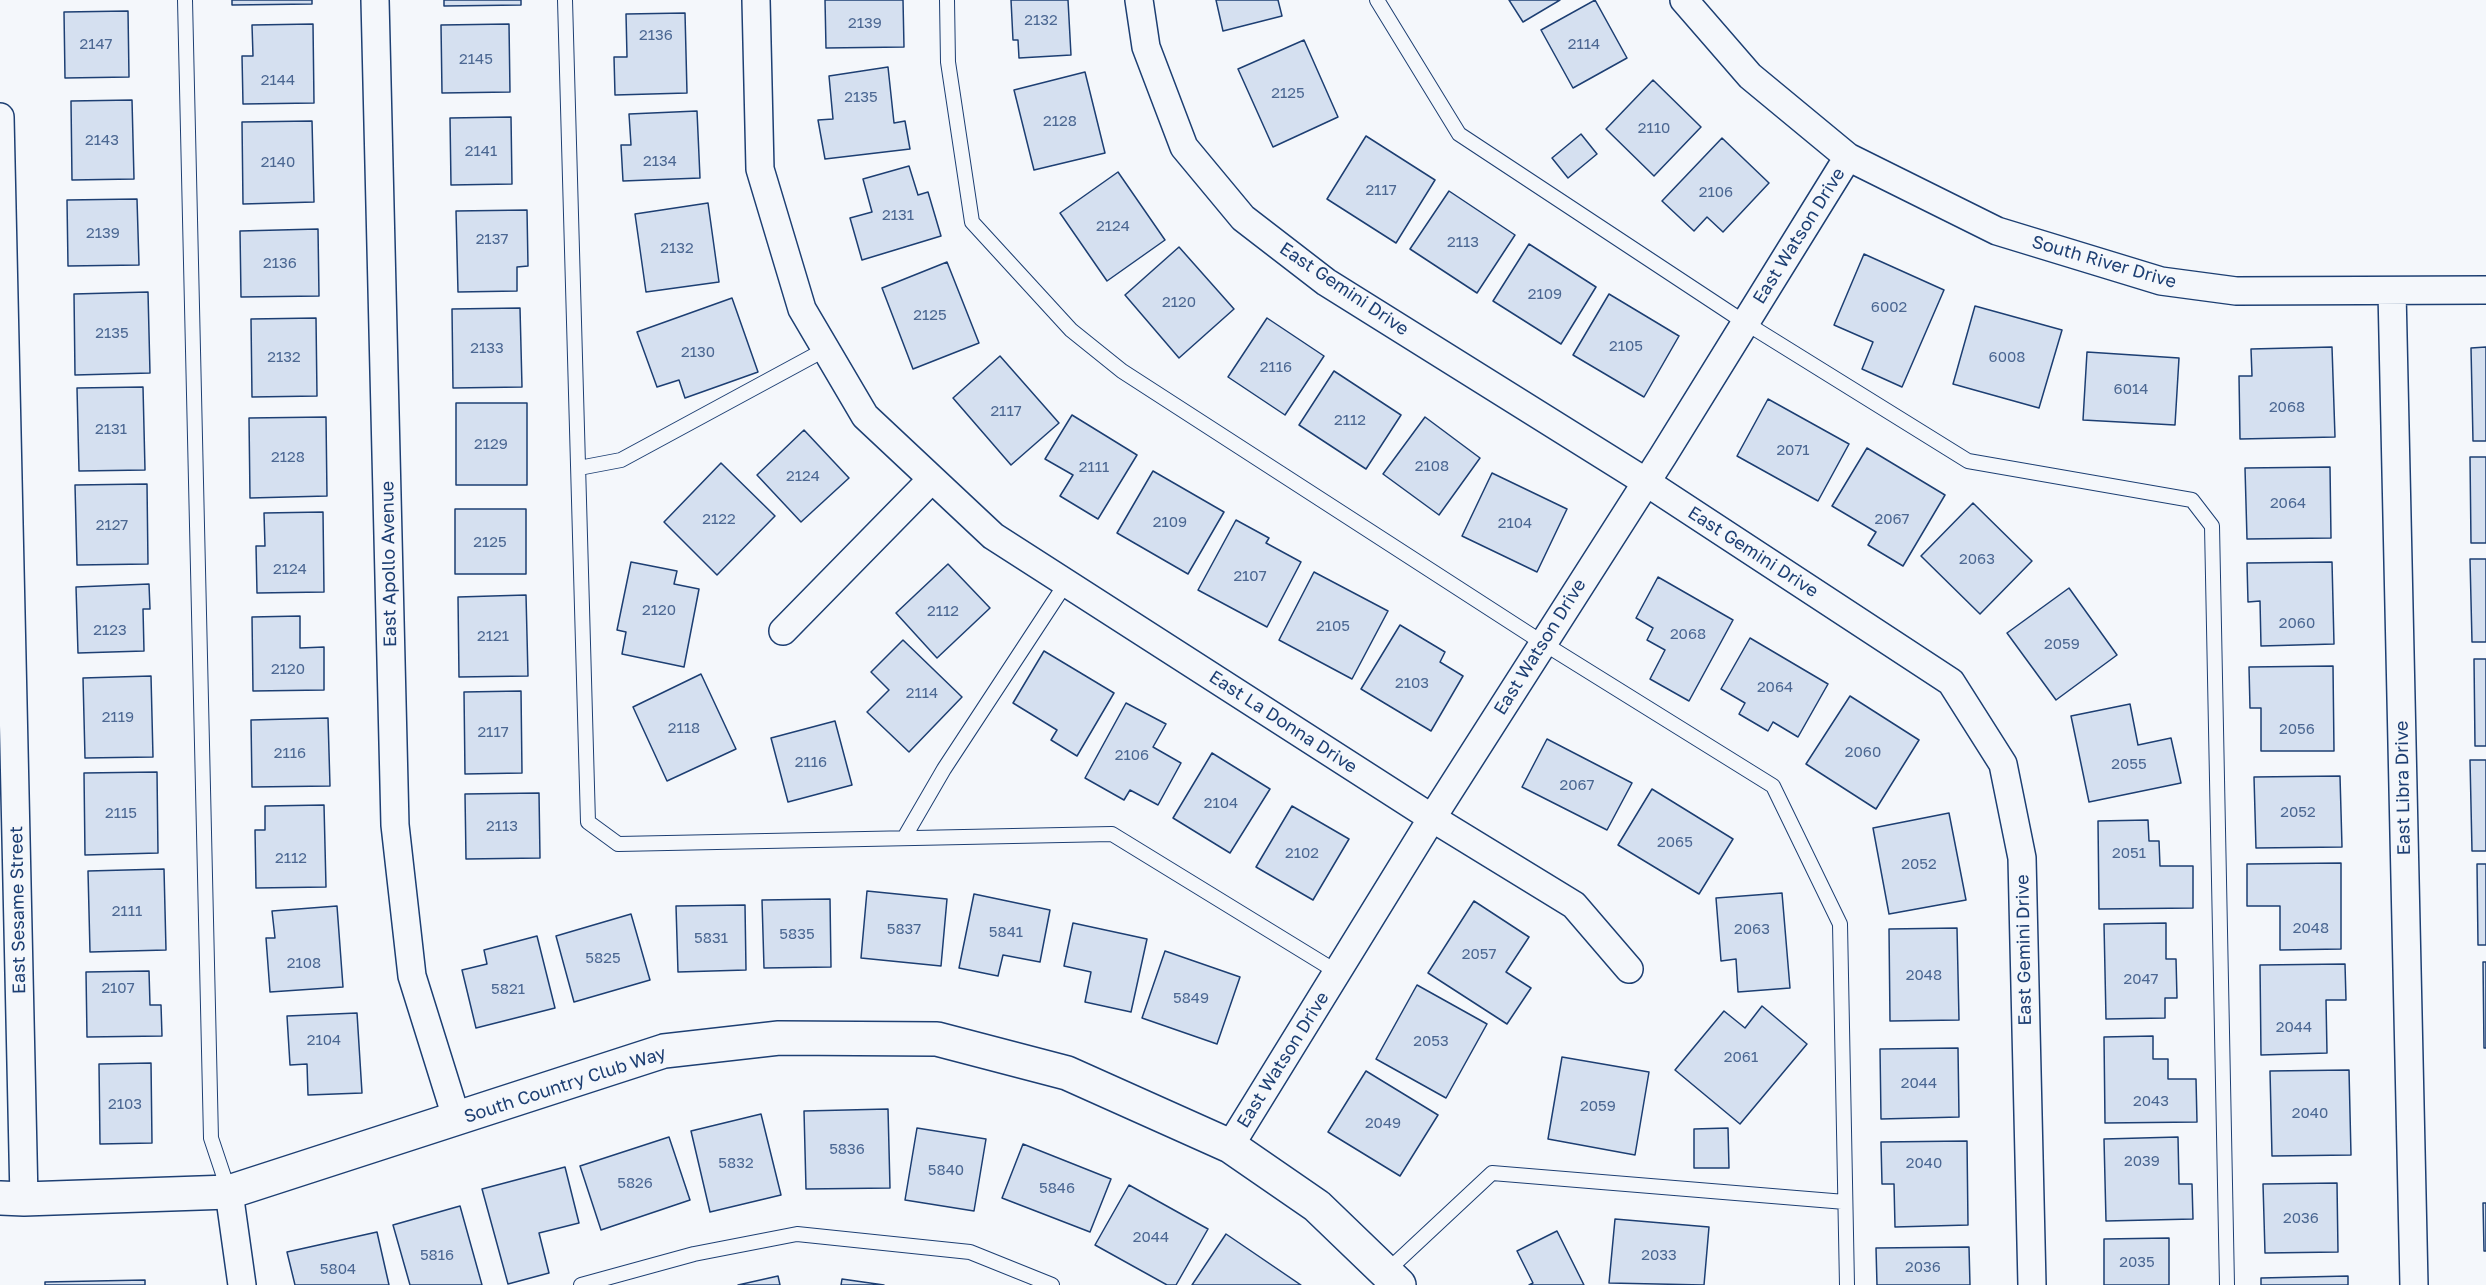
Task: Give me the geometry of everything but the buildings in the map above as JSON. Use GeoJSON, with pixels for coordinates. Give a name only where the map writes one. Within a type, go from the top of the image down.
{"type":"FeatureCollection","features":[{"type":"Feature","properties":{"kind":"street","name":"East Apollo Avenue"},"geometry":{"type":"LineString","coordinates":[[375,0],[395,825],[412,976],[457,1120]]}},
{"type":"Feature","properties":{"kind":"street","name":"East La Donna Drive"},"geometry":{"type":"LineString","coordinates":[[756,0],[760,169],[802,309],[865,416],[993,537],[1432,818],[1574,905],[1629,969]]}},
{"type":"Feature","properties":{"kind":"street","name":"East Gemini Drive"},"geometry":{"type":"LineString","coordinates":[[1139,0],[1146,47],[1184,147],[1242,218],[1326,282],[1646,482],[1951,682],[2002,764],[2022,858],[2032,1285]]}},
{"type":"Feature","properties":{"kind":"street","name":"East Watson Drive"},"geometry":{"type":"LineString","coordinates":[[1393,1279],[1317,1206],[1230,1146],[1432,818],[1646,482],[1848,157],[1750,76],[1684,0]]}},
{"type":"Feature","properties":{"kind":"street","name":"East Sesame Street"},"geometry":{"type":"LineString","coordinates":[[0,117],[12,1198]]}},
{"type":"Feature","properties":{"kind":"street","name":"South River Drive"},"geometry":{"type":"LineString","coordinates":[[1848,157],[1997,231],[2161,281],[2236,291],[2486,290]]}},
{"type":"Feature","properties":{"kind":"street","name":"East Libra Drive"},"geometry":{"type":"LineString","coordinates":[[2392,291],[2414,1285]]}},
{"type":"Feature","properties":{"kind":"street"},"geometry":{"type":"LineString","coordinates":[[783,631],[931,480]]}},
{"type":"Feature","properties":{"kind":"street","name":"South Country Club Way"},"geometry":{"type":"LineString","coordinates":[[12,1198],[229,1192],[457,1120],[664,1051],[779,1038],[937,1039],[1067,1073],[1230,1146]]}},
{"type":"Feature","properties":{"kind":"street"},"geometry":{"type":"LineString","coordinates":[[229,1192],[242,1285]]}},
{"type":"Feature","properties":{"kind":"lane"},"geometry":{"type":"LineString","coordinates":[[185,0],[212,1138],[229,1192]]}},
{"type":"Feature","properties":{"kind":"lane"},"geometry":{"type":"LineString","coordinates":[[566,0],[588,822],[618,844],[1113,834],[1337,972]]}},
{"type":"Feature","properties":{"kind":"lane"},"geometry":{"type":"LineString","coordinates":[[946,0],[948,62],[972,222],[1071,330],[1122,371],[1543,643],[1773,786],[1840,924],[1847,1285]]}},
{"type":"Feature","properties":{"kind":"lane"},"geometry":{"type":"LineString","coordinates":[[1377,0],[1460,134],[1744,322],[1968,461],[2192,500],[2212,526],[2227,1285]]}},
{"type":"Feature","properties":{"kind":"lane"},"geometry":{"type":"LineString","coordinates":[[579,468],[621,460],[826,349]]}},
{"type":"Feature","properties":{"kind":"lane"},"geometry":{"type":"LineString","coordinates":[[904,838],[944,769],[1066,583]]}},
{"type":"Feature","properties":{"kind":"lane"},"geometry":{"type":"LineString","coordinates":[[1393,1279],[1492,1173],[1845,1202]]}},
{"type":"Feature","properties":{"kind":"lane"},"geometry":{"type":"LineString","coordinates":[[581,1285],[694,1254],[797,1234],[970,1251],[1052,1285]]}}]}
